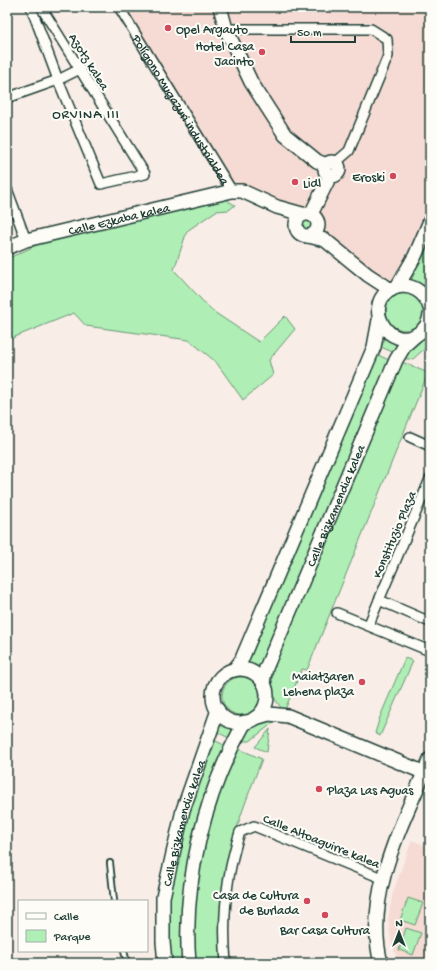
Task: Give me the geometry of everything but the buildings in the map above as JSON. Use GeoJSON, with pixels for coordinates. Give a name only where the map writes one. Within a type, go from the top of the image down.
{"type":"FeatureCollection","features":[{"type":"Feature","properties":{"kind":"main road"},"geometry":{"type":"LineString","coordinates":[[220,7],[226,30],[251,82],[285,135],[317,160],[331,168],[307,218],[298,232],[308,236],[315,233],[307,218]]}},
{"type":"Feature","properties":{"kind":"main road","name":"Polígono Mugazuri industrialdea"},"geometry":{"type":"LineString","coordinates":[[232,191],[242,191],[277,207],[307,218],[325,240],[368,275],[394,288]]}},
{"type":"Feature","properties":{"kind":"main road","name":"Calle Ezkaba kalea"},"geometry":{"type":"LineString","coordinates":[[7,248],[26,240],[232,191]]}},
{"type":"Feature","properties":{"kind":"main road"},"geometry":{"type":"LineString","coordinates":[[394,288],[405,286],[420,291],[430,306],[423,332],[408,338],[390,334],[384,328],[378,313],[381,299],[394,288],[415,256],[430,221]]}},
{"type":"Feature","properties":{"kind":"main road","name":"Polígono Mugazuri industrialdea"},"geometry":{"type":"LineString","coordinates":[[308,236],[325,240]]}},
{"type":"Feature","properties":{"kind":"main road","name":"Polígono Mugazuri industrialdea"},"geometry":{"type":"LineString","coordinates":[[368,275],[381,299]]}},
{"type":"Feature","properties":{"kind":"main road","name":"Calle Bizkamendia kalea"},"geometry":{"type":"LineString","coordinates":[[234,670],[241,661],[371,354],[380,320]]}},
{"type":"Feature","properties":{"kind":"main road","name":"Calle Bizkamendia kalea"},"geometry":{"type":"LineString","coordinates":[[263,682],[266,668],[396,360],[405,345],[423,332]]}},
{"type":"Feature","properties":{"kind":"main road"},"geometry":{"type":"LineString","coordinates":[[250,720],[266,704],[267,696],[263,682],[250,671],[242,669],[234,670],[223,676],[215,686],[214,703],[218,710],[230,720],[250,720],[269,714],[288,716],[427,774]]}},
{"type":"Feature","properties":{"kind":"main road"},"geometry":{"type":"LineString","coordinates":[[267,696],[288,716]]}},
{"type":"Feature","properties":{"kind":"main road","name":"Calle Bizkamendia kalea"},"geometry":{"type":"LineString","coordinates":[[165,963],[163,942],[163,897],[183,810],[218,710]]}},
{"type":"Feature","properties":{"kind":"main road","name":"Calle Bizkamendia kalea"},"geometry":{"type":"LineString","coordinates":[[190,963],[187,939],[189,898],[204,818],[230,749],[250,720]]}},
{"type":"Feature","properties":{"kind":"main road"},"geometry":{"type":"LineString","coordinates":[[381,963],[376,944],[378,918],[384,880],[403,820],[427,774],[430,759]]}},
{"type":"Feature","properties":{"kind":"street","name":"Azotz kalea"},"geometry":{"type":"LineString","coordinates":[[31,7],[58,80],[101,184],[145,174],[41,7]]}},
{"type":"Feature","properties":{"kind":"street","name":"Polígono Mugazuri industrialdea"},"geometry":{"type":"LineString","coordinates":[[119,7],[232,191]]}},
{"type":"Feature","properties":{"kind":"street"},"geometry":{"type":"LineString","coordinates":[[226,30],[371,29],[387,39],[388,56],[349,151],[331,168]]}},
{"type":"Feature","properties":{"kind":"street"},"geometry":{"type":"LineString","coordinates":[[7,98],[58,80],[80,69]]}},
{"type":"Feature","properties":{"kind":"street"},"geometry":{"type":"LineString","coordinates":[[7,189],[26,240]]}},
{"type":"Feature","properties":{"kind":"street"},"geometry":{"type":"LineString","coordinates":[[7,217],[16,213]]}},
{"type":"Feature","properties":{"kind":"street"},"geometry":{"type":"LineString","coordinates":[[410,437],[430,446]]}},
{"type":"Feature","properties":{"kind":"street","name":"Konstituzio Plaza"},"geometry":{"type":"LineString","coordinates":[[369,624],[430,479]]}},
{"type":"Feature","properties":{"kind":"street"},"geometry":{"type":"LineString","coordinates":[[380,600],[430,622]]}},
{"type":"Feature","properties":{"kind":"street"},"geometry":{"type":"LineString","coordinates":[[337,613],[369,624],[430,651]]}},
{"type":"Feature","properties":{"kind":"street","name":"Calle Altoaguirre kalea"},"geometry":{"type":"LineString","coordinates":[[226,963],[224,941],[225,897],[232,858],[240,832],[254,826],[384,880]]}},
{"type":"Feature","properties":{"kind":"lane"},"geometry":{"type":"LineString","coordinates":[[110,863],[114,900]]}},
{"type":"Feature","properties":{"kind":"lane"},"geometry":{"type":"LineString","coordinates":[[124,952],[127,963]]}},
{"type":"Feature","properties":{"kind":"shaded area"},"geometry":{"type":"Polygon","coordinates":[[[119,7],[430,7],[430,235],[411,281],[387,286],[261,198],[232,191],[119,7]]]}},
{"type":"Feature","properties":{"kind":"shaded area"},"geometry":{"type":"Polygon","coordinates":[[[412,840],[430,848],[430,963],[398,963],[391,940],[388,920],[393,892],[412,840]]]}},
{"type":"Feature","properties":{"kind":"green space"},"geometry":{"type":"Polygon","coordinates":[[[228,198],[228,201],[235,205],[229,210],[216,211],[187,231],[174,270],[211,310],[259,342],[285,316],[295,329],[269,360],[273,375],[243,400],[216,362],[189,340],[86,326],[74,313],[7,340],[7,259],[45,241],[228,198]]]}},
{"type":"Feature","properties":{"kind":"green space"},"geometry":{"type":"Polygon","coordinates":[[[306,215],[313,218],[316,225],[313,232],[306,235],[299,232],[296,225],[299,218],[306,215]]]}},
{"type":"Feature","properties":{"kind":"green space"},"geometry":{"type":"Polygon","coordinates":[[[430,235],[430,271],[424,286],[411,281],[430,235]]]}},
{"type":"Feature","properties":{"kind":"green space"},"geometry":{"type":"Polygon","coordinates":[[[401,292],[409,292],[419,297],[423,304],[423,318],[419,325],[409,330],[401,330],[391,325],[389,322],[386,315],[386,307],[391,297],[394,295],[401,292]]]}},
{"type":"Feature","properties":{"kind":"green space"},"geometry":{"type":"Polygon","coordinates":[[[430,335],[430,344],[413,359],[403,359],[414,344],[430,335]]]}},
{"type":"Feature","properties":{"kind":"green space"},"geometry":{"type":"Polygon","coordinates":[[[386,337],[400,343],[395,353],[381,347],[386,337]]]}},
{"type":"Feature","properties":{"kind":"green space"},"geometry":{"type":"Polygon","coordinates":[[[378,355],[391,361],[259,670],[245,664],[378,355]]]}},
{"type":"Feature","properties":{"kind":"green space"},"geometry":{"type":"Polygon","coordinates":[[[402,362],[428,373],[307,670],[302,669],[284,712],[272,695],[273,666],[402,362]]]}},
{"type":"Feature","properties":{"kind":"green space"},"geometry":{"type":"Polygon","coordinates":[[[405,658],[413,661],[380,736],[375,733],[380,717],[405,658]]]}},
{"type":"Feature","properties":{"kind":"green space"},"geometry":{"type":"Polygon","coordinates":[[[237,677],[245,677],[255,682],[259,689],[259,703],[255,710],[245,715],[237,715],[227,710],[225,707],[222,700],[222,692],[227,682],[230,680],[237,677]]]}},
{"type":"Feature","properties":{"kind":"green space"},"geometry":{"type":"Polygon","coordinates":[[[279,718],[250,741],[239,741],[247,732],[261,722],[279,718]]]}},
{"type":"Feature","properties":{"kind":"green space"},"geometry":{"type":"Polygon","coordinates":[[[221,722],[235,728],[229,738],[217,732],[221,722]]]}},
{"type":"Feature","properties":{"kind":"green space"},"geometry":{"type":"Polygon","coordinates":[[[270,729],[267,752],[255,747],[270,729]]]}},
{"type":"Feature","properties":{"kind":"green space"},"geometry":{"type":"Polygon","coordinates":[[[214,740],[226,746],[212,785],[185,963],[171,963],[169,897],[181,833],[214,740]]]}},
{"type":"Feature","properties":{"kind":"green space"},"geometry":{"type":"Polygon","coordinates":[[[237,748],[262,759],[234,838],[225,877],[221,920],[222,963],[194,963],[192,940],[194,889],[213,809],[237,748]]]}},
{"type":"Feature","properties":{"kind":"green space"},"geometry":{"type":"Polygon","coordinates":[[[408,898],[423,903],[415,925],[400,920],[408,898]]]}},
{"type":"Feature","properties":{"kind":"green space"},"geometry":{"type":"Polygon","coordinates":[[[406,928],[421,933],[413,955],[399,950],[406,928]]]}},
{"type":"Feature","properties":{"kind":"place","name":"Opel Argauto"},"geometry":{"type":"Point","coordinates":[168,28]}},
{"type":"Feature","properties":{"kind":"place","name":"Hotel Casa Jacinto"},"geometry":{"type":"Point","coordinates":[262,52]}},
{"type":"Feature","properties":{"kind":"place","name":"Eroski"},"geometry":{"type":"Point","coordinates":[393,176]}},
{"type":"Feature","properties":{"kind":"place","name":"Lidl"},"geometry":{"type":"Point","coordinates":[295,182]}},
{"type":"Feature","properties":{"kind":"place","name":"Maiatzaren Lehena plaza"},"geometry":{"type":"Point","coordinates":[362,682]}},
{"type":"Feature","properties":{"kind":"place","name":"Plaza Las Aguas"},"geometry":{"type":"Point","coordinates":[319,789]}},
{"type":"Feature","properties":{"kind":"place","name":"Casa de Cultura de Burlada"},"geometry":{"type":"Point","coordinates":[307,901]}},
{"type":"Feature","properties":{"kind":"place","name":"Bar Casa Cultura"},"geometry":{"type":"Point","coordinates":[325,915]}},
{"type":"Feature","properties":{"kind":"district","name":"ORVINA III"},"geometry":{"type":"Point","coordinates":[86,113]}}]}
